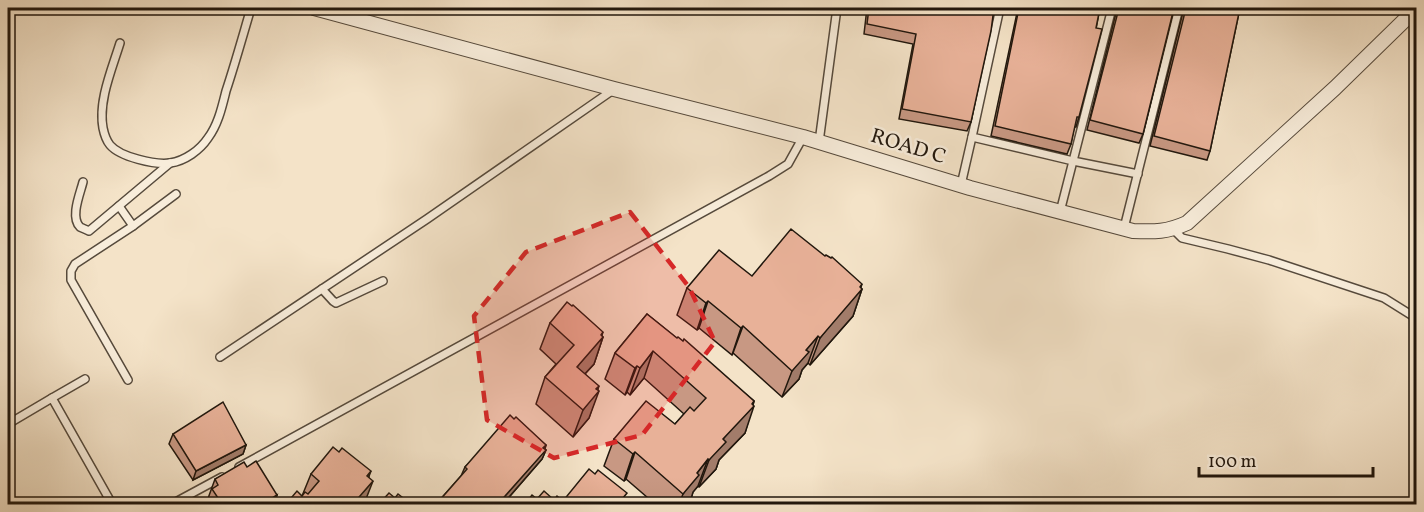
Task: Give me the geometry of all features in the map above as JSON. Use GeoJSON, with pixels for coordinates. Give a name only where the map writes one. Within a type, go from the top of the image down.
{"type":"FeatureCollection","features":[{"type":"Feature","properties":{"kind":"street","name":"ROAD C"},"geometry":{"type":"LineString","coordinates":[[314,8],[803,137],[961,185],[1060,212],[1124,228],[1154,232],[1173,229],[1187,223],[1335,88],[1416,9]]}},
{"type":"Feature","properties":{"kind":"lane"},"geometry":{"type":"LineString","coordinates":[[83,182],[75,212],[81,228],[89,231],[170,163],[187,157],[199,149],[218,120],[251,8]]}},
{"type":"Feature","properties":{"kind":"lane"},"geometry":{"type":"LineString","coordinates":[[819,142],[837,8]]}},
{"type":"Feature","properties":{"kind":"lane"},"geometry":{"type":"LineString","coordinates":[[961,185],[1000,8]]}},
{"type":"Feature","properties":{"kind":"lane"},"geometry":{"type":"LineString","coordinates":[[1060,212],[1112,8]]}},
{"type":"Feature","properties":{"kind":"lane"},"geometry":{"type":"LineString","coordinates":[[1124,228],[1179,8]]}},
{"type":"Feature","properties":{"kind":"lane"},"geometry":{"type":"LineString","coordinates":[[120,43],[101,107],[106,138],[111,146],[126,154],[148,161],[170,163]]}},
{"type":"Feature","properties":{"kind":"lane"},"geometry":{"type":"LineString","coordinates":[[220,357],[615,89]]}},
{"type":"Feature","properties":{"kind":"lane"},"geometry":{"type":"LineString","coordinates":[[235,470],[769,176],[788,164],[803,137]]}},
{"type":"Feature","properties":{"kind":"lane"},"geometry":{"type":"LineString","coordinates":[[972,137],[1138,174]]}},
{"type":"Feature","properties":{"kind":"lane"},"geometry":{"type":"LineString","coordinates":[[128,380],[71,280],[71,271],[75,264],[176,194]]}},
{"type":"Feature","properties":{"kind":"lane"},"geometry":{"type":"LineString","coordinates":[[119,206],[132,226]]}},
{"type":"Feature","properties":{"kind":"lane"},"geometry":{"type":"LineString","coordinates":[[1173,229],[1182,238],[1269,260],[1384,298],[1416,318]]}},
{"type":"Feature","properties":{"kind":"lane"},"geometry":{"type":"LineString","coordinates":[[322,289],[336,303],[383,281]]}},
{"type":"Feature","properties":{"kind":"lane"},"geometry":{"type":"LineString","coordinates":[[8,424],[86,379]]}},
{"type":"Feature","properties":{"kind":"lane"},"geometry":{"type":"LineString","coordinates":[[52,398],[112,504]]}},
{"type":"Feature","properties":{"kind":"lane"},"geometry":{"type":"LineString","coordinates":[[172,504],[224,476]]}},
{"type":"Feature","properties":{"kind":"highlighted area"},"geometry":{"type":"Polygon","coordinates":[[[630,212],[689,287],[715,342],[642,435],[554,458],[487,420],[474,316],[526,252],[630,212]]]}},
{"type":"Feature","properties":{"kind":"building"},"geometry":{"type":"Polygon","coordinates":[[[869,8],[994,8],[971,122],[902,109],[916,34],[867,24],[869,8]]]}},
{"type":"Feature","properties":{"kind":"building"},"geometry":{"type":"Polygon","coordinates":[[[1019,8],[1100,8],[1096,28],[1102,29],[1071,144],[995,126],[1019,8]]]}},
{"type":"Feature","properties":{"kind":"building"},"geometry":{"type":"Polygon","coordinates":[[[1119,8],[1174,8],[1143,134],[1090,120],[1119,8]]]}},
{"type":"Feature","properties":{"kind":"building"},"geometry":{"type":"Polygon","coordinates":[[[1186,8],[1240,8],[1210,151],[1154,136],[1186,8]]]}},
{"type":"Feature","properties":{"kind":"building"},"geometry":{"type":"Polygon","coordinates":[[[791,229],[825,256],[832,257],[862,284],[860,287],[862,289],[820,338],[818,336],[806,350],[809,352],[792,371],[743,326],[741,328],[708,301],[706,303],[687,288],[719,250],[752,276],[791,229]]]}},
{"type":"Feature","properties":{"kind":"building"},"geometry":{"type":"Polygon","coordinates":[[[567,302],[603,332],[601,335],[603,337],[577,367],[599,386],[596,389],[599,391],[583,410],[545,377],[574,345],[550,323],[567,302]]]}},
{"type":"Feature","properties":{"kind":"building"},"geometry":{"type":"Polygon","coordinates":[[[647,314],[677,338],[683,341],[684,339],[754,401],[752,404],[754,406],[723,439],[726,442],[708,459],[697,473],[699,475],[683,494],[635,452],[633,454],[614,439],[646,401],[675,424],[690,407],[694,411],[706,398],[653,351],[640,368],[637,366],[635,368],[615,353],[647,314]]]}},
{"type":"Feature","properties":{"kind":"building"},"geometry":{"type":"Polygon","coordinates":[[[223,402],[246,445],[196,471],[173,434],[223,402]]]}},
{"type":"Feature","properties":{"kind":"building"},"geometry":{"type":"Polygon","coordinates":[[[510,415],[514,419],[516,417],[546,445],[543,448],[546,450],[498,504],[443,504],[439,501],[467,469],[465,467],[510,415]]]}},
{"type":"Feature","properties":{"kind":"building"},"geometry":{"type":"Polygon","coordinates":[[[333,447],[339,452],[342,448],[371,471],[367,476],[373,481],[353,504],[346,502],[344,504],[286,504],[297,491],[302,496],[305,492],[308,494],[319,481],[311,474],[333,447]]]}},
{"type":"Feature","properties":{"kind":"building"},"geometry":{"type":"Polygon","coordinates":[[[256,461],[277,495],[263,504],[222,504],[212,489],[218,485],[215,479],[244,462],[247,467],[256,461]]]}},
{"type":"Feature","properties":{"kind":"building"},"geometry":{"type":"Polygon","coordinates":[[[589,469],[595,474],[598,470],[627,493],[623,498],[629,503],[525,504],[532,495],[537,499],[544,491],[554,500],[557,496],[563,501],[589,469]]]}},
{"type":"Feature","properties":{"kind":"building"},"geometry":{"type":"Polygon","coordinates":[[[389,493],[395,498],[398,494],[411,504],[379,504],[389,493]]]}}]}
